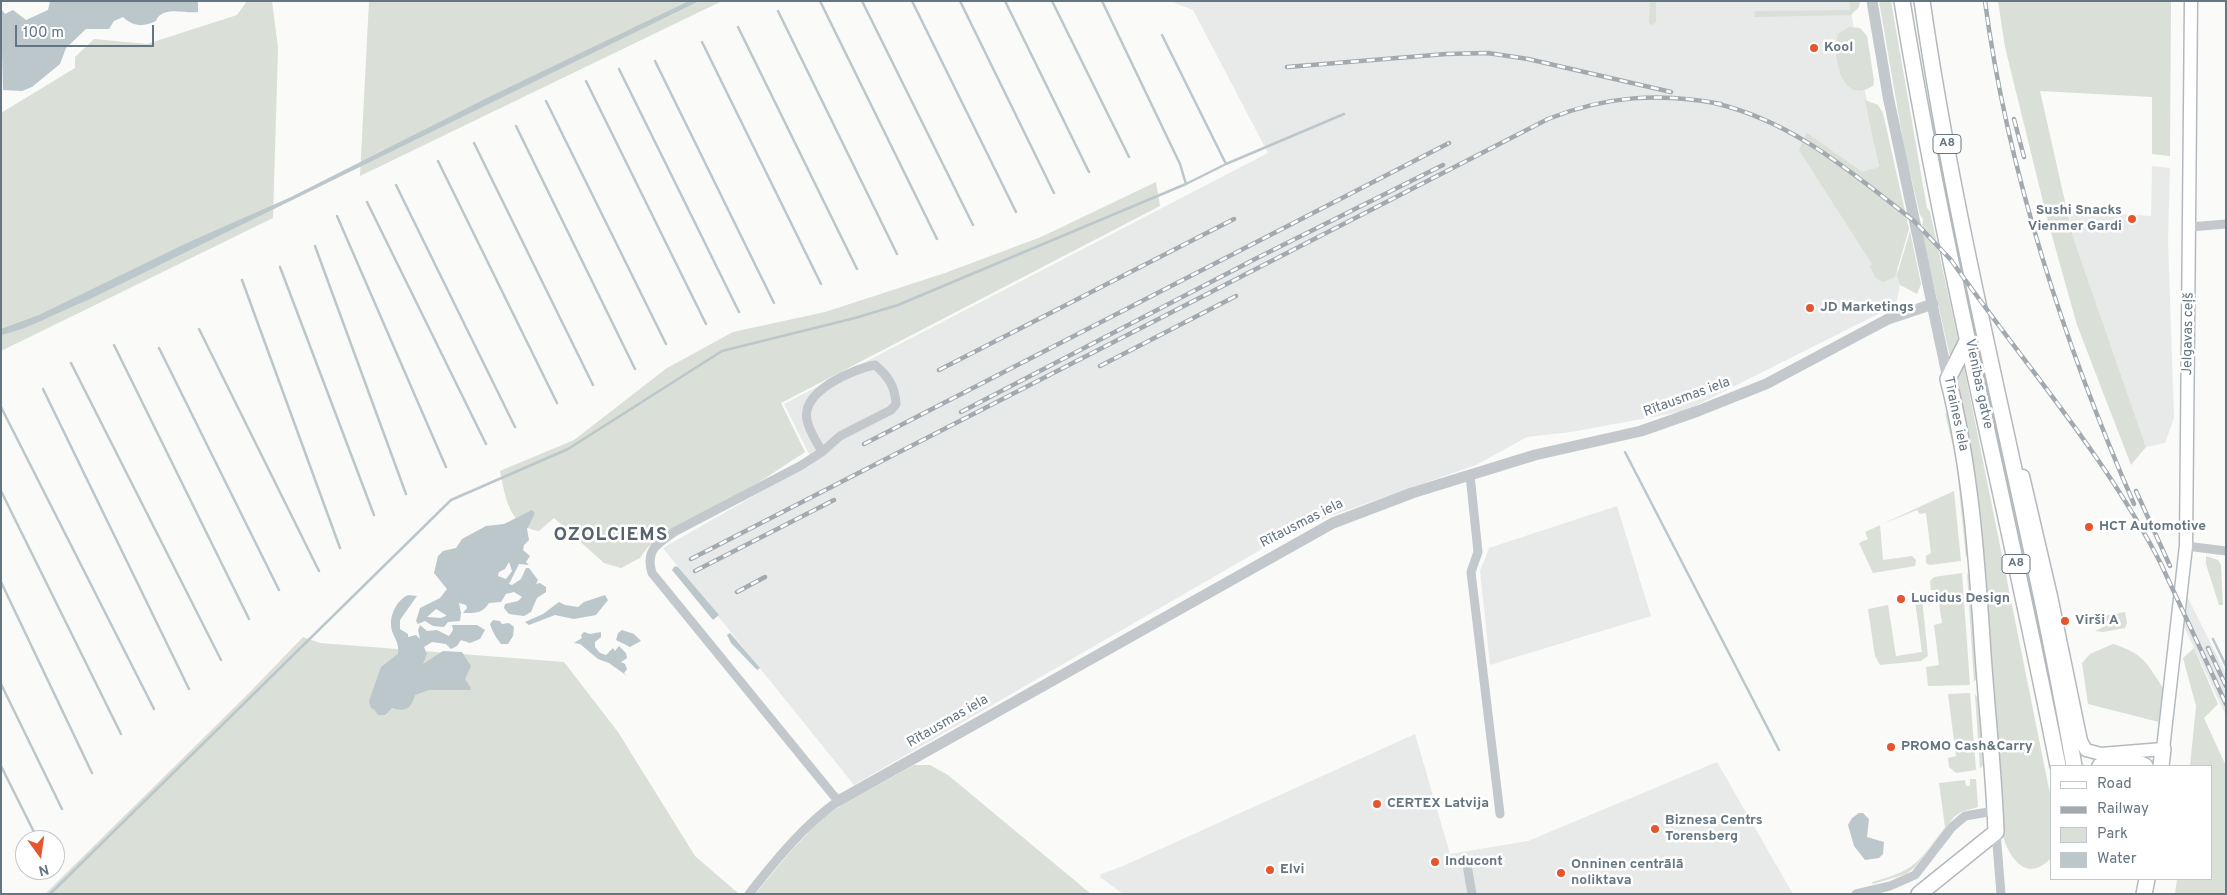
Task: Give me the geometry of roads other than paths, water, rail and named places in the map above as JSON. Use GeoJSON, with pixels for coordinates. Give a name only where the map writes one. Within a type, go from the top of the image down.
{"type":"FeatureCollection","features":[{"type":"Feature","properties":{"kind":"highway","name":"Vienības gatve"},"geometry":{"type":"LineString","coordinates":[[1902,1],[1920,102],[1968,339],[2058,765]]}},
{"type":"Feature","properties":{"kind":"highway","name":"Vienības gatve"},"geometry":{"type":"LineString","coordinates":[[1922,1],[1934,79],[2002,415],[2056,666],[2074,765]]}},
{"type":"Feature","properties":{"kind":"highway"},"geometry":{"type":"LineString","coordinates":[[1948,379],[1968,339]]}},
{"type":"Feature","properties":{"kind":"highway","name":"Tīraines iela"},"geometry":{"type":"LineString","coordinates":[[1948,379],[1960,426],[1978,573],[1996,832]]}},
{"type":"Feature","properties":{"kind":"highway"},"geometry":{"type":"LineString","coordinates":[[2161,765],[2163,749]]}},
{"type":"Feature","properties":{"kind":"highway"},"geometry":{"type":"LineString","coordinates":[[2104,765],[2135,762],[2142,765]]}},
{"type":"Feature","properties":{"kind":"highway"},"geometry":{"type":"LineString","coordinates":[[1919,894],[1996,832]]}},
{"type":"Feature","properties":{"kind":"highway"},"geometry":{"type":"LineString","coordinates":[[2144,894],[2147,880]]}},
{"type":"Feature","properties":{"kind":"main road","name":"Jelgavas ceļš"},"geometry":{"type":"LineString","coordinates":[[2163,749],[2186,546],[2191,1]]}},
{"type":"Feature","properties":{"kind":"main road","name":"Vienības gatve"},"geometry":{"type":"LineString","coordinates":[[2002,415],[2013,432],[2051,596],[2081,741],[2086,750],[2101,754],[2163,749]]}},
{"type":"Feature","properties":{"kind":"street","name":"Tīraines iela"},"geometry":{"type":"LineString","coordinates":[[1872,1],[1888,96],[1948,379]]}},
{"type":"Feature","properties":{"kind":"street"},"geometry":{"type":"LineString","coordinates":[[2190,227],[2226,224]]}},
{"type":"Feature","properties":{"kind":"street","name":"Rītausmas iela"},"geometry":{"type":"LineString","coordinates":[[748,894],[790,846],[826,809],[838,801],[1318,531],[1369,508],[1470,474],[1535,455],[1641,431],[1698,411],[1766,384],[1888,319],[1933,304]]}},
{"type":"Feature","properties":{"kind":"street"},"geometry":{"type":"LineString","coordinates":[[822,452],[807,419],[808,408],[816,392],[862,367],[875,365],[887,375],[895,391],[896,404],[891,410],[840,436],[822,452],[800,466],[674,532],[655,546],[648,561],[652,573],[838,801]]}},
{"type":"Feature","properties":{"kind":"street"},"geometry":{"type":"LineString","coordinates":[[1470,474],[1478,552],[1471,572],[1500,814]]}},
{"type":"Feature","properties":{"kind":"street"},"geometry":{"type":"LineString","coordinates":[[2186,546],[2226,551]]}},
{"type":"Feature","properties":{"kind":"street"},"geometry":{"type":"LineString","coordinates":[[1856,894],[1890,886],[1915,875],[1952,827],[1964,816],[1994,811]]}},
{"type":"Feature","properties":{"kind":"street"},"geometry":{"type":"LineString","coordinates":[[1996,832],[2001,894]]}},
{"type":"Feature","properties":{"kind":"street"},"geometry":{"type":"LineString","coordinates":[[1467,865],[1472,894]]}},
{"type":"Feature","properties":{"kind":"water"},"geometry":{"type":"Polygon","coordinates":[[[50,1],[198,1],[198,12],[174,11],[163,13],[156,21],[143,25],[131,23],[123,17],[114,21],[109,29],[86,29],[66,48],[60,64],[32,87],[22,91],[3,90],[1,9],[5,14],[13,10],[26,20],[48,10],[50,1]]]}},
{"type":"Feature","properties":{"kind":"water"},"geometry":{"type":"Polygon","coordinates":[[[689,1],[699,1],[88,300],[35,324],[1,335],[1,329],[39,315],[187,243],[291,197],[491,96],[689,1]]]}},
{"type":"Feature","properties":{"kind":"water"},"geometry":{"type":"Polygon","coordinates":[[[532,510],[535,513],[527,529],[529,540],[524,545],[523,550],[530,556],[526,562],[529,565],[519,564],[509,584],[512,585],[521,579],[526,568],[529,568],[538,580],[536,584],[540,583],[546,587],[546,592],[537,598],[531,612],[524,616],[509,614],[504,608],[505,604],[518,601],[522,597],[514,592],[506,594],[501,602],[489,603],[478,612],[463,613],[467,608],[466,605],[459,603],[460,621],[448,622],[444,627],[433,626],[425,621],[418,624],[416,621],[420,608],[440,598],[447,589],[434,573],[438,556],[443,551],[456,548],[462,539],[486,526],[504,524],[532,510]],[[509,562],[505,569],[499,572],[498,576],[506,579],[512,571],[509,562]],[[436,609],[427,617],[441,618],[446,616],[446,615],[436,609]]]}},
{"type":"Feature","properties":{"kind":"water"},"geometry":{"type":"Polygon","coordinates":[[[675,566],[678,567],[719,615],[713,620],[672,570],[675,566]]]}},
{"type":"Feature","properties":{"kind":"water"},"geometry":{"type":"Polygon","coordinates":[[[408,595],[417,596],[400,620],[400,629],[408,634],[408,637],[416,635],[420,639],[418,630],[420,625],[427,631],[437,630],[449,636],[453,630],[452,625],[477,625],[485,630],[480,639],[470,643],[461,640],[457,646],[451,649],[446,644],[432,642],[424,647],[427,654],[423,664],[443,651],[462,652],[471,666],[465,679],[471,688],[470,690],[429,690],[415,695],[412,704],[407,708],[401,710],[392,708],[385,715],[378,715],[371,708],[369,701],[381,667],[398,654],[397,642],[391,626],[392,617],[395,608],[408,595]]]}},
{"type":"Feature","properties":{"kind":"water"},"geometry":{"type":"Polygon","coordinates":[[[605,595],[608,600],[596,615],[574,619],[555,615],[529,625],[525,622],[543,614],[559,602],[578,607],[584,602],[605,595]]]}},
{"type":"Feature","properties":{"kind":"water"},"geometry":{"type":"Polygon","coordinates":[[[493,620],[500,621],[502,624],[509,623],[514,627],[513,636],[508,644],[501,644],[496,637],[490,624],[493,620]]]}},
{"type":"Feature","properties":{"kind":"water"},"geometry":{"type":"Polygon","coordinates":[[[622,630],[634,634],[641,641],[630,647],[616,640],[618,633],[622,630]]]}},
{"type":"Feature","properties":{"kind":"water"},"geometry":{"type":"Polygon","coordinates":[[[584,632],[590,634],[601,632],[601,637],[595,642],[595,647],[600,653],[606,655],[613,648],[615,651],[619,646],[626,653],[627,658],[621,662],[625,664],[627,669],[624,673],[627,676],[609,663],[598,659],[580,644],[574,643],[582,638],[581,635],[584,632]]]}},
{"type":"Feature","properties":{"kind":"water"},"geometry":{"type":"Polygon","coordinates":[[[730,633],[760,668],[757,670],[731,643],[727,635],[730,633]]]}},
{"type":"Feature","properties":{"kind":"water"},"geometry":{"type":"Polygon","coordinates":[[[1859,813],[1863,813],[1869,819],[1867,837],[1884,842],[1883,854],[1879,858],[1865,860],[1854,846],[1848,825],[1852,818],[1859,813]]]}},
{"type":"Feature","properties":{"kind":"waterway"},"geometry":{"type":"LineString","coordinates":[[820,1],[937,239]]}},
{"type":"Feature","properties":{"kind":"waterway"},"geometry":{"type":"LineString","coordinates":[[862,1],[973,225]]}},
{"type":"Feature","properties":{"kind":"waterway"},"geometry":{"type":"LineString","coordinates":[[912,1],[1016,212]]}},
{"type":"Feature","properties":{"kind":"waterway"},"geometry":{"type":"LineString","coordinates":[[960,1],[1054,193]]}},
{"type":"Feature","properties":{"kind":"waterway"},"geometry":{"type":"LineString","coordinates":[[1005,1],[1089,172]]}},
{"type":"Feature","properties":{"kind":"waterway"},"geometry":{"type":"LineString","coordinates":[[1052,1],[1129,157]]}},
{"type":"Feature","properties":{"kind":"waterway"},"geometry":{"type":"LineString","coordinates":[[1102,1],[1180,164],[1186,184]]}},
{"type":"Feature","properties":{"kind":"waterway"},"geometry":{"type":"LineString","coordinates":[[778,11],[897,254]]}},
{"type":"Feature","properties":{"kind":"waterway"},"geometry":{"type":"LineString","coordinates":[[738,27],[857,269]]}},
{"type":"Feature","properties":{"kind":"waterway"},"geometry":{"type":"LineString","coordinates":[[1162,35],[1226,164]]}},
{"type":"Feature","properties":{"kind":"waterway"},"geometry":{"type":"LineString","coordinates":[[702,42],[821,284]]}},
{"type":"Feature","properties":{"kind":"waterway"},"geometry":{"type":"LineString","coordinates":[[655,61],[774,303]]}},
{"type":"Feature","properties":{"kind":"waterway"},"geometry":{"type":"LineString","coordinates":[[619,69],[739,312]]}},
{"type":"Feature","properties":{"kind":"waterway"},"geometry":{"type":"LineString","coordinates":[[586,81],[706,324]]}},
{"type":"Feature","properties":{"kind":"waterway"},"geometry":{"type":"LineString","coordinates":[[546,101],[666,344]]}},
{"type":"Feature","properties":{"kind":"waterway"},"geometry":{"type":"LineString","coordinates":[[50,894],[451,500],[568,449],[722,351],[855,318],[898,305],[1186,184],[1226,164],[1344,114]]}},
{"type":"Feature","properties":{"kind":"waterway"},"geometry":{"type":"LineString","coordinates":[[516,126],[635,369]]}},
{"type":"Feature","properties":{"kind":"waterway"},"geometry":{"type":"LineString","coordinates":[[474,143],[593,385]]}},
{"type":"Feature","properties":{"kind":"waterway"},"geometry":{"type":"LineString","coordinates":[[438,161],[557,403]]}},
{"type":"Feature","properties":{"kind":"waterway"},"geometry":{"type":"LineString","coordinates":[[396,185],[515,427]]}},
{"type":"Feature","properties":{"kind":"waterway"},"geometry":{"type":"LineString","coordinates":[[367,202],[486,444]]}},
{"type":"Feature","properties":{"kind":"waterway"},"geometry":{"type":"LineString","coordinates":[[337,216],[446,467]]}},
{"type":"Feature","properties":{"kind":"waterway"},"geometry":{"type":"LineString","coordinates":[[315,246],[406,494]]}},
{"type":"Feature","properties":{"kind":"waterway"},"geometry":{"type":"LineString","coordinates":[[280,267],[374,515]]}},
{"type":"Feature","properties":{"kind":"waterway"},"geometry":{"type":"LineString","coordinates":[[242,280],[340,548]]}},
{"type":"Feature","properties":{"kind":"waterway"},"geometry":{"type":"LineString","coordinates":[[199,329],[319,571]]}},
{"type":"Feature","properties":{"kind":"waterway"},"geometry":{"type":"LineString","coordinates":[[114,345],[249,619]]}},
{"type":"Feature","properties":{"kind":"waterway"},"geometry":{"type":"LineString","coordinates":[[159,348],[279,590]]}},
{"type":"Feature","properties":{"kind":"waterway"},"geometry":{"type":"LineString","coordinates":[[71,363],[221,660]]}},
{"type":"Feature","properties":{"kind":"waterway"},"geometry":{"type":"LineString","coordinates":[[43,389],[189,689]]}},
{"type":"Feature","properties":{"kind":"waterway"},"geometry":{"type":"LineString","coordinates":[[1,407],[154,709]]}},
{"type":"Feature","properties":{"kind":"waterway"},"geometry":{"type":"LineString","coordinates":[[1625,452],[1779,750]]}},
{"type":"Feature","properties":{"kind":"waterway"},"geometry":{"type":"LineString","coordinates":[[1,491],[121,734]]}},
{"type":"Feature","properties":{"kind":"waterway"},"geometry":{"type":"LineString","coordinates":[[1,582],[92,773]]}},
{"type":"Feature","properties":{"kind":"waterway"},"geometry":{"type":"LineString","coordinates":[[2213,639],[2226,666]]}},
{"type":"Feature","properties":{"kind":"waterway"},"geometry":{"type":"LineString","coordinates":[[1,684],[62,809]]}},
{"type":"Feature","properties":{"kind":"waterway"},"geometry":{"type":"LineString","coordinates":[[1,766],[33,830]]}},
{"type":"Feature","properties":{"kind":"railway"},"geometry":{"type":"LineString","coordinates":[[1985,1],[2008,129],[2042,257],[2085,383],[2134,504]]}},
{"type":"Feature","properties":{"kind":"railway"},"geometry":{"type":"LineString","coordinates":[[1287,67],[1446,54],[1488,53],[1528,59],[1671,92]]}},
{"type":"Feature","properties":{"kind":"railway"},"geometry":{"type":"LineString","coordinates":[[691,559],[1548,119],[1590,105],[1633,98],[1676,98],[1721,104]]}},
{"type":"Feature","properties":{"kind":"railway"},"geometry":{"type":"LineString","coordinates":[[1714,103],[1743,111],[1770,122],[1796,136],[1844,167],[1914,221],[1951,260],[2064,412],[2117,489],[2142,529],[2164,570]]}},
{"type":"Feature","properties":{"kind":"railway"},"geometry":{"type":"LineString","coordinates":[[2014,119],[2024,157]]}},
{"type":"Feature","properties":{"kind":"railway"},"geometry":{"type":"LineString","coordinates":[[864,444],[1449,143]]}},
{"type":"Feature","properties":{"kind":"railway"},"geometry":{"type":"LineString","coordinates":[[961,412],[1257,258],[1443,165]]}},
{"type":"Feature","properties":{"kind":"railway"},"geometry":{"type":"LineString","coordinates":[[939,370],[1234,219]]}},
{"type":"Feature","properties":{"kind":"railway"},"geometry":{"type":"LineString","coordinates":[[1100,366],[1236,296]]}},
{"type":"Feature","properties":{"kind":"railway"},"geometry":{"type":"LineString","coordinates":[[2136,491],[2170,566]]}},
{"type":"Feature","properties":{"kind":"railway"},"geometry":{"type":"LineString","coordinates":[[695,571],[834,500]]}},
{"type":"Feature","properties":{"kind":"railway"},"geometry":{"type":"LineString","coordinates":[[2161,564],[2226,704]]}},
{"type":"Feature","properties":{"kind":"railway"},"geometry":{"type":"LineString","coordinates":[[737,592],[765,577]]}},
{"type":"Feature","properties":{"kind":"railway"},"geometry":{"type":"LineString","coordinates":[[2208,648],[2226,686]]}},
{"type":"Feature","properties":{"kind":"place","name":"Kool"},"geometry":{"type":"Point","coordinates":[1814,48]}},
{"type":"Feature","properties":{"kind":"place","name":"Sushi Snacks Vienmer Gardi"},"geometry":{"type":"Point","coordinates":[2132,219]}},
{"type":"Feature","properties":{"kind":"place","name":"JD Marketings"},"geometry":{"type":"Point","coordinates":[1810,308]}},
{"type":"Feature","properties":{"kind":"place","name":"HCT Automotive"},"geometry":{"type":"Point","coordinates":[2089,527]}},
{"type":"Feature","properties":{"kind":"place","name":"Lucidus Design"},"geometry":{"type":"Point","coordinates":[1901,599]}},
{"type":"Feature","properties":{"kind":"place","name":"Virši A"},"geometry":{"type":"Point","coordinates":[2065,621]}},
{"type":"Feature","properties":{"kind":"place","name":"PROMO Cash&Carry"},"geometry":{"type":"Point","coordinates":[1891,747]}},
{"type":"Feature","properties":{"kind":"place","name":"CERTEX Latvija"},"geometry":{"type":"Point","coordinates":[1377,804]}},
{"type":"Feature","properties":{"kind":"place","name":"Biznesa Centrs Torensberg"},"geometry":{"type":"Point","coordinates":[1655,829]}},
{"type":"Feature","properties":{"kind":"place","name":"Inducont"},"geometry":{"type":"Point","coordinates":[1435,862]}},
{"type":"Feature","properties":{"kind":"place","name":"Elvi"},"geometry":{"type":"Point","coordinates":[1270,870]}},
{"type":"Feature","properties":{"kind":"place","name":"Onninen centrālā noliktava"},"geometry":{"type":"Point","coordinates":[1561,873]}},
{"type":"Feature","properties":{"kind":"district","name":"OZOLCIEMS"},"geometry":{"type":"Point","coordinates":[611,536]}}]}
